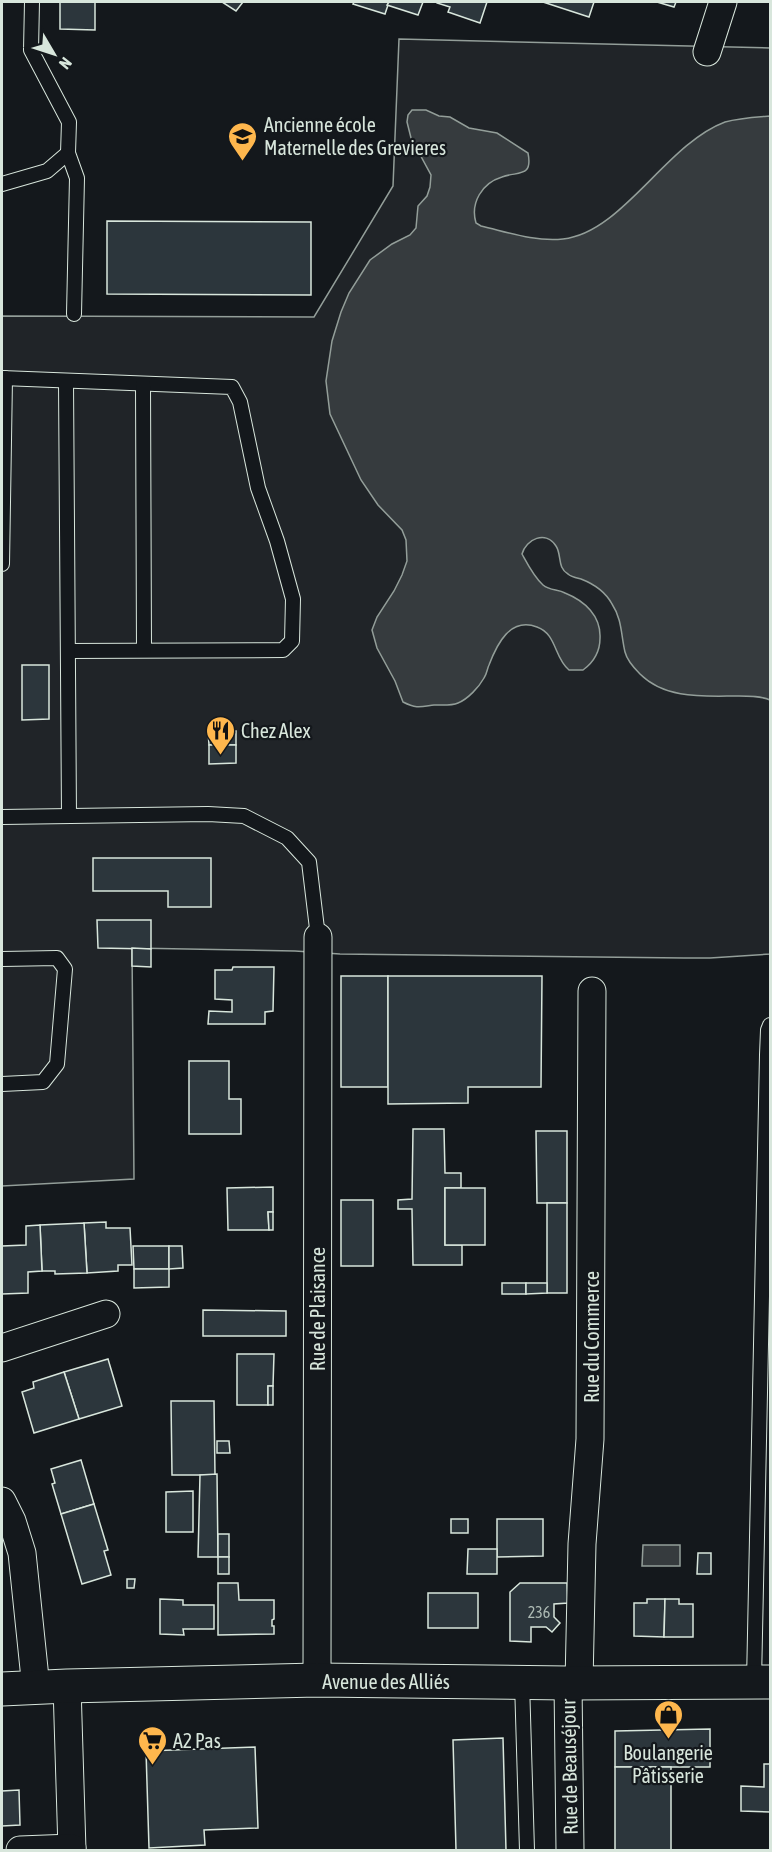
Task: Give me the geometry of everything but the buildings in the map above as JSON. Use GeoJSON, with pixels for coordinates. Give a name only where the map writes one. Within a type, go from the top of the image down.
{"type":"FeatureCollection","features":[{"type":"Feature","properties":{"kind":"street"},"geometry":{"type":"LineString","coordinates":[[707,52],[723,2]]}},
{"type":"Feature","properties":{"kind":"street","name":"Rue de Plaisance"},"geometry":{"type":"LineString","coordinates":[[316,1680],[318,937]]}},
{"type":"Feature","properties":{"kind":"street","name":"Rue du Commerce"},"geometry":{"type":"LineString","coordinates":[[573,1683],[590,1439],[592,992]]}},
{"type":"Feature","properties":{"kind":"street"},"geometry":{"type":"LineString","coordinates":[[2,1348],[106,1314]]}},
{"type":"Feature","properties":{"kind":"street"},"geometry":{"type":"LineString","coordinates":[[2,1501],[12,1521],[22,1553],[52,1687],[72,1849],[20,1851]]}},
{"type":"Feature","properties":{"kind":"street","name":"Avenue des Alliés"},"geometry":{"type":"LineString","coordinates":[[2,1689],[316,1680],[573,1683],[762,1682]]}},
{"type":"Feature","properties":{"kind":"street","name":"Rue de Beauséjour"},"geometry":{"type":"LineString","coordinates":[[570,1851],[573,1683]]}},
{"type":"Feature","properties":{"kind":"lane"},"geometry":{"type":"LineString","coordinates":[[32,2],[31,50],[69,122],[68,153],[76,178],[75,314]]}},
{"type":"Feature","properties":{"kind":"lane"},"geometry":{"type":"LineString","coordinates":[[2,184],[47,171],[68,153]]}},
{"type":"Feature","properties":{"kind":"lane"},"geometry":{"type":"LineString","coordinates":[[2,564],[3,378],[232,387],[240,402],[258,488],[277,541],[293,599],[292,641],[283,650],[68,651]]}},
{"type":"Feature","properties":{"kind":"lane"},"geometry":{"type":"LineString","coordinates":[[66,382],[69,816]]}},
{"type":"Feature","properties":{"kind":"lane"},"geometry":{"type":"LineString","coordinates":[[143,384],[144,650]]}},
{"type":"Feature","properties":{"kind":"lane"},"geometry":{"type":"LineString","coordinates":[[2,817],[208,814],[244,816],[287,838],[309,862],[318,937]]}},
{"type":"Feature","properties":{"kind":"lane"},"geometry":{"type":"LineString","coordinates":[[2,959],[57,958],[65,969],[57,1064],[43,1082],[2,1083]]}},
{"type":"Feature","properties":{"kind":"lane"},"geometry":{"type":"LineString","coordinates":[[762,1682],[767,1065],[768,1030],[771,1025]]}},
{"type":"Feature","properties":{"kind":"lane"},"geometry":{"type":"LineString","coordinates":[[522,1682],[527,1851]]}},
{"type":"Feature","properties":{"kind":"shaded area"},"geometry":{"type":"Polygon","coordinates":[[[399,39],[770,48],[770,954],[684,958],[340,954],[132,948],[134,1179],[2,1186],[2,316],[314,317],[393,186],[399,39]]]}},
{"type":"Feature","properties":{"kind":"shaded area"},"geometry":{"type":"Polygon","coordinates":[[[412,110],[426,110],[439,116],[450,117],[469,128],[497,133],[528,153],[529,161],[526,170],[495,180],[483,189],[476,201],[476,223],[521,236],[553,240],[584,233],[605,221],[625,205],[683,149],[704,133],[725,122],[770,116],[770,700],[751,696],[686,695],[650,682],[627,658],[618,615],[609,599],[595,586],[571,576],[562,568],[559,553],[552,541],[547,538],[537,538],[528,544],[522,554],[534,575],[543,585],[579,600],[595,616],[600,630],[600,643],[596,656],[583,670],[569,670],[560,659],[544,630],[528,625],[519,626],[506,634],[492,657],[485,676],[466,699],[452,705],[422,707],[403,702],[395,681],[377,648],[372,630],[377,617],[402,575],[407,561],[406,540],[402,530],[378,505],[361,480],[330,414],[326,381],[332,341],[349,293],[370,260],[392,244],[410,235],[416,228],[418,206],[427,196],[430,187],[431,175],[411,138],[407,122],[412,110]]]}},
{"type":"Feature","properties":{"kind":"shaded area"},"geometry":{"type":"Polygon","coordinates":[[[643,1545],[680,1545],[680,1566],[642,1566],[643,1545]]]}},
{"type":"Feature","properties":{"kind":"place","name":"Ancienne école Maternelle des Grevieres"},"geometry":{"type":"Point","coordinates":[243,162]}},
{"type":"Feature","properties":{"kind":"place","name":"Chez Alex"},"geometry":{"type":"Point","coordinates":[220,756]}},
{"type":"Feature","properties":{"kind":"place","name":"Boulangerie Pâtisserie"},"geometry":{"type":"Point","coordinates":[668,1740]}},
{"type":"Feature","properties":{"kind":"place","name":"A2 Pas"},"geometry":{"type":"Point","coordinates":[152,1766]}}]}
